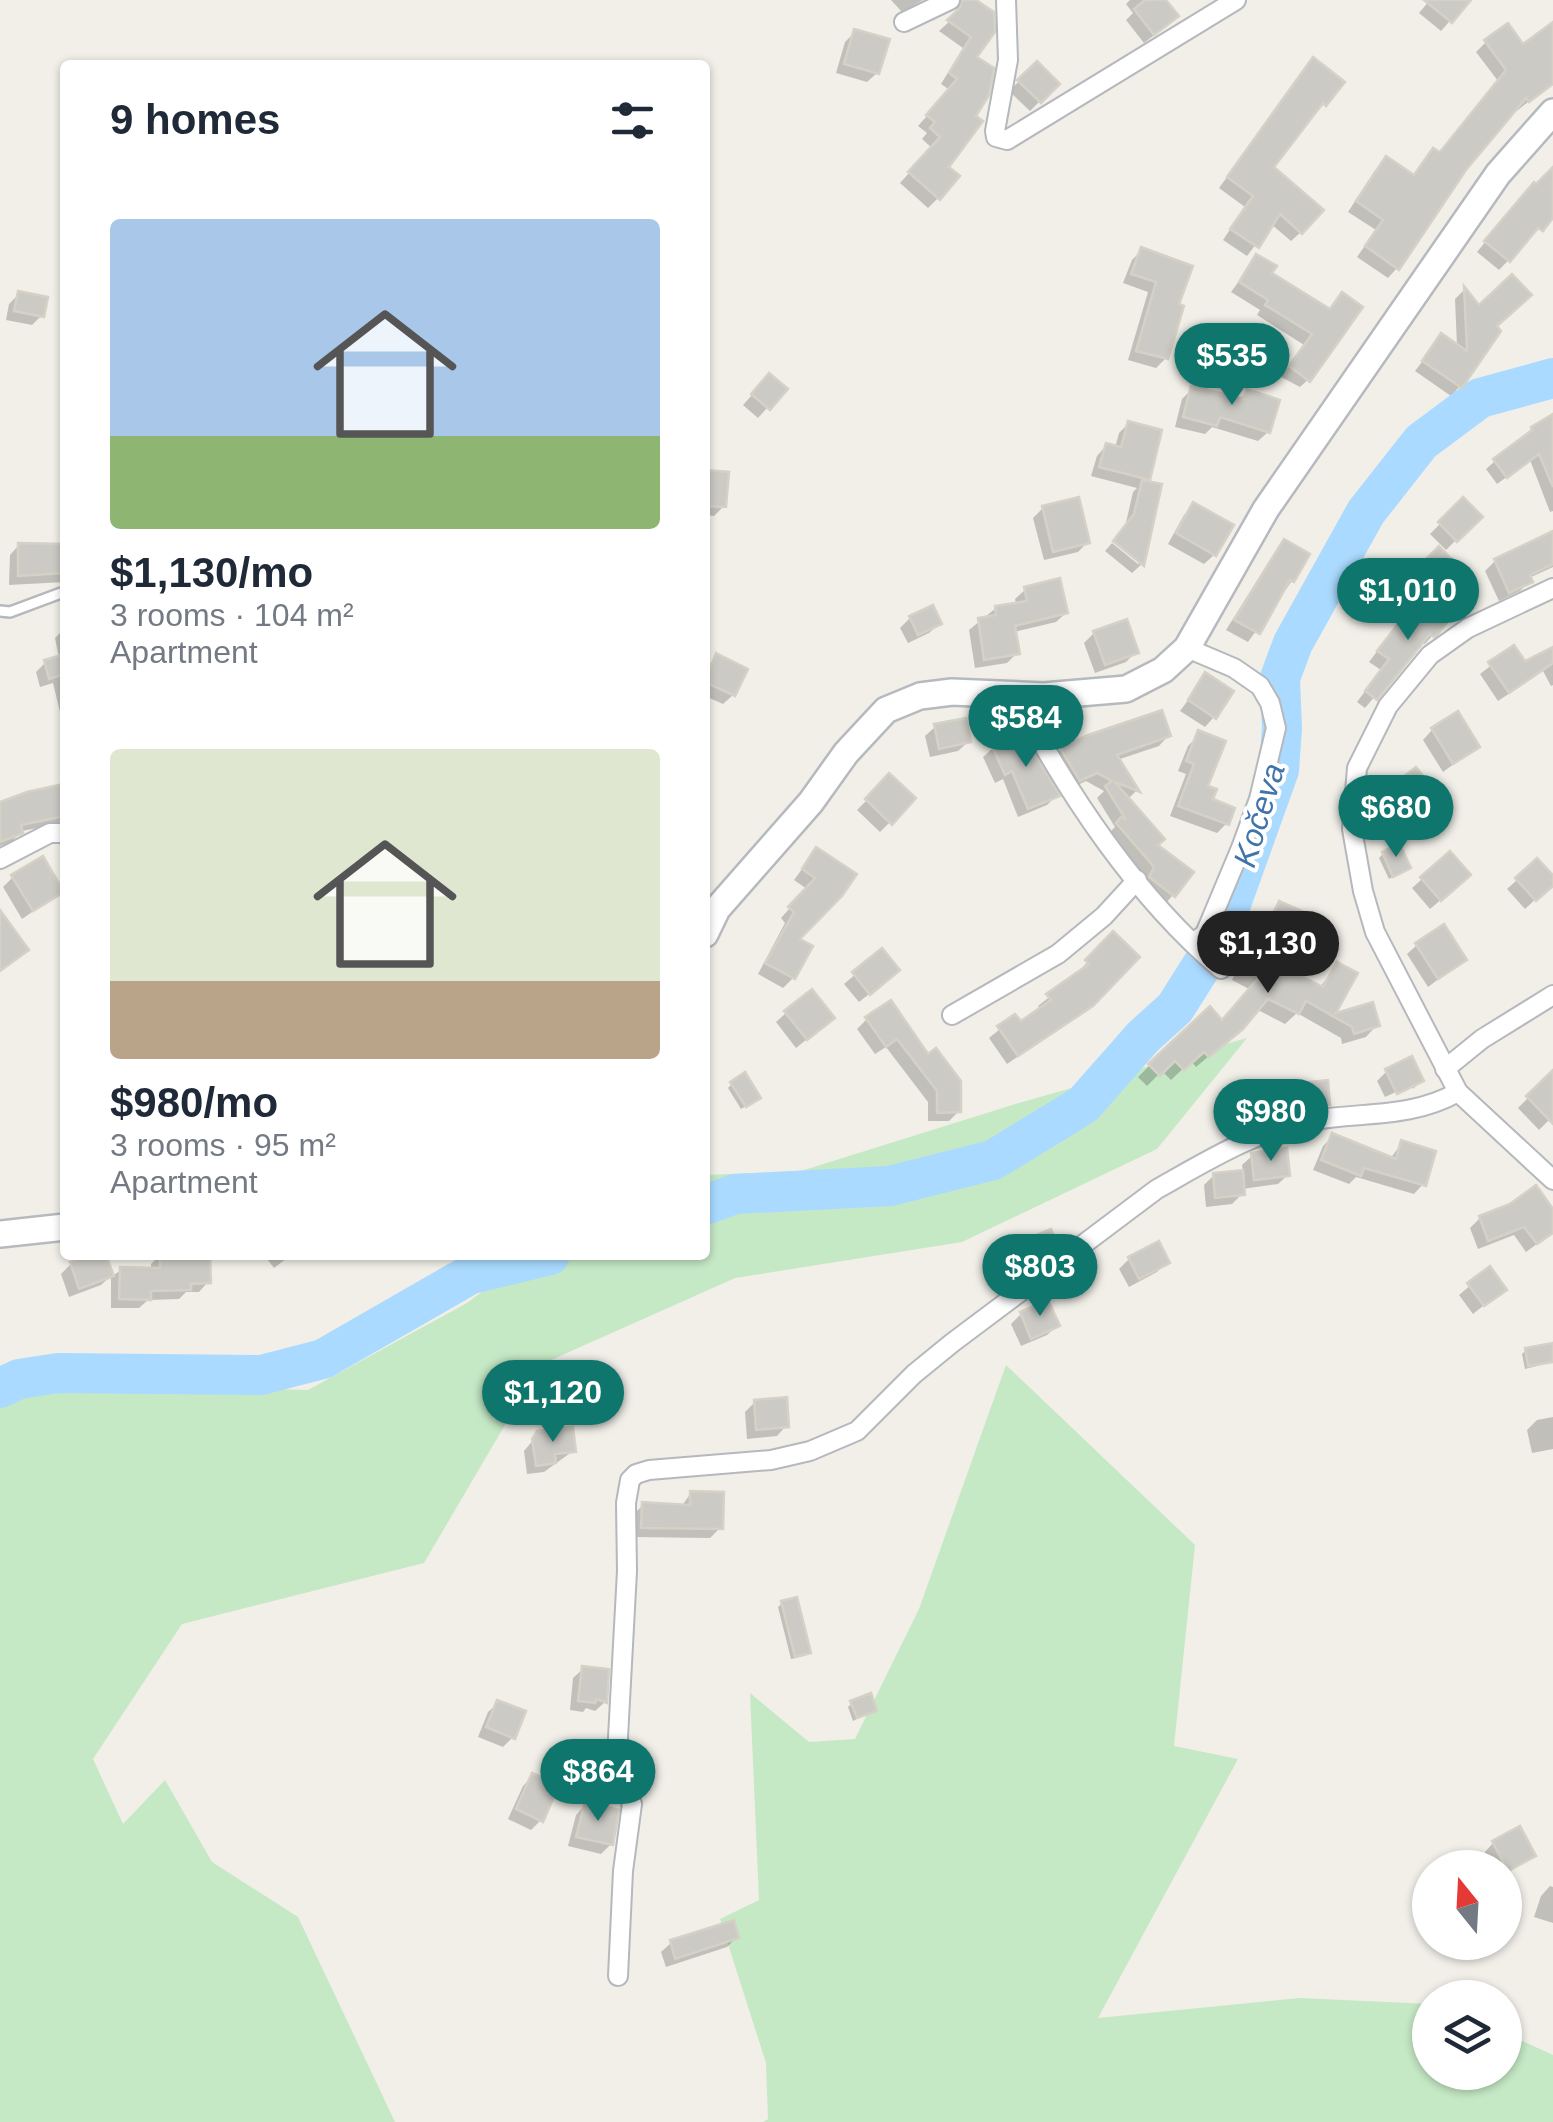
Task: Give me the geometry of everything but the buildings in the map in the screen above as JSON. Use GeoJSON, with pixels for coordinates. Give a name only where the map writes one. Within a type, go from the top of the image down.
{"type":"FeatureCollection","features":[{"type":"Feature","properties":{"kind":"main road"},"geometry":{"type":"LineString","coordinates":[[710,924],[717,909],[886,710],[920,696],[952,692],[1083,695],[1126,689],[1163,670],[1186,648],[1266,508],[1498,174],[1553,112]]}},
{"type":"Feature","properties":{"kind":"main road"},"geometry":{"type":"LineString","coordinates":[[0,1234],[60,1228]]}},
{"type":"Feature","properties":{"kind":"street"},"geometry":{"type":"LineString","coordinates":[[904,22],[950,0]]}},
{"type":"Feature","properties":{"kind":"street"},"geometry":{"type":"LineString","coordinates":[[1006,0],[1008,60],[995,131],[996,137],[1007,140],[1236,0]]}},
{"type":"Feature","properties":{"kind":"street"},"geometry":{"type":"LineString","coordinates":[[1553,588],[1468,628],[1430,656],[1388,706],[1357,768],[1352,829],[1375,932],[1458,1092],[1553,1180]]}},
{"type":"Feature","properties":{"kind":"street"},"geometry":{"type":"LineString","coordinates":[[1186,648],[1234,668],[1260,686],[1270,702],[1276,728],[1259,799],[1241,848],[1206,934],[1195,946]]}},
{"type":"Feature","properties":{"kind":"street"},"geometry":{"type":"LineString","coordinates":[[1016,695],[1068,787],[1137,880],[1195,946],[1220,968]]}},
{"type":"Feature","properties":{"kind":"street"},"geometry":{"type":"LineString","coordinates":[[0,859],[50,833],[60,832]]}},
{"type":"Feature","properties":{"kind":"street"},"geometry":{"type":"LineString","coordinates":[[952,1014],[1058,954],[1104,916],[1137,880]]}},
{"type":"Feature","properties":{"kind":"street"},"geometry":{"type":"LineString","coordinates":[[1446,1069],[1482,1039],[1553,996]]}},
{"type":"Feature","properties":{"kind":"street"},"geometry":{"type":"LineString","coordinates":[[618,1976],[632,1804],[617,1756],[630,1480],[648,1470],[771,1460],[810,1451],[857,1431],[914,1374],[952,1343],[1157,1189],[1190,1170],[1242,1142],[1278,1130],[1315,1120],[1398,1113],[1438,1103],[1458,1092]]}},
{"type":"Feature","properties":{"kind":"lane"},"geometry":{"type":"LineString","coordinates":[[0,611],[10,612],[60,592]]}},
{"type":"Feature","properties":{"kind":"green space"},"geometry":{"type":"Polygon","coordinates":[[[1247,1038],[1157,1149],[962,1242],[735,1278],[540,1365],[424,1563],[182,1624],[93,1759],[123,1824],[165,1780],[212,1862],[298,1917],[395,2122],[0,2122],[0,1390],[125,1385],[308,1390],[467,1303],[524,1260],[710,1260],[710,1175],[801,1171],[1247,1038]]]}},
{"type":"Feature","properties":{"kind":"green space"},"geometry":{"type":"Polygon","coordinates":[[[1006,1365],[1195,1545],[1174,1746],[1238,1759],[1098,2018],[1299,1998],[1412,2003],[1412,2090],[1522,2090],[1522,2041],[1553,2055],[1553,2122],[763,2122],[768,2119],[766,2063],[720,1919],[759,1900],[750,1693],[809,1742],[855,1739],[919,1609],[1006,1365]]]}},
{"type":"Feature","properties":{"kind":"waterway","name":"Kočeva"},"geometry":{"type":"LineString","coordinates":[[710,1203],[735,1194],[890,1186],[993,1160],[1083,1105],[1143,1037],[1175,1008],[1218,940],[1279,770],[1280,678],[1293,643],[1366,512],[1421,442],[1480,398],[1553,378]]}},
{"type":"Feature","properties":{"kind":"waterway"},"geometry":{"type":"LineString","coordinates":[[0,1388],[19,1379],[58,1373],[261,1375],[323,1359],[471,1274],[529,1260]]}}]}
